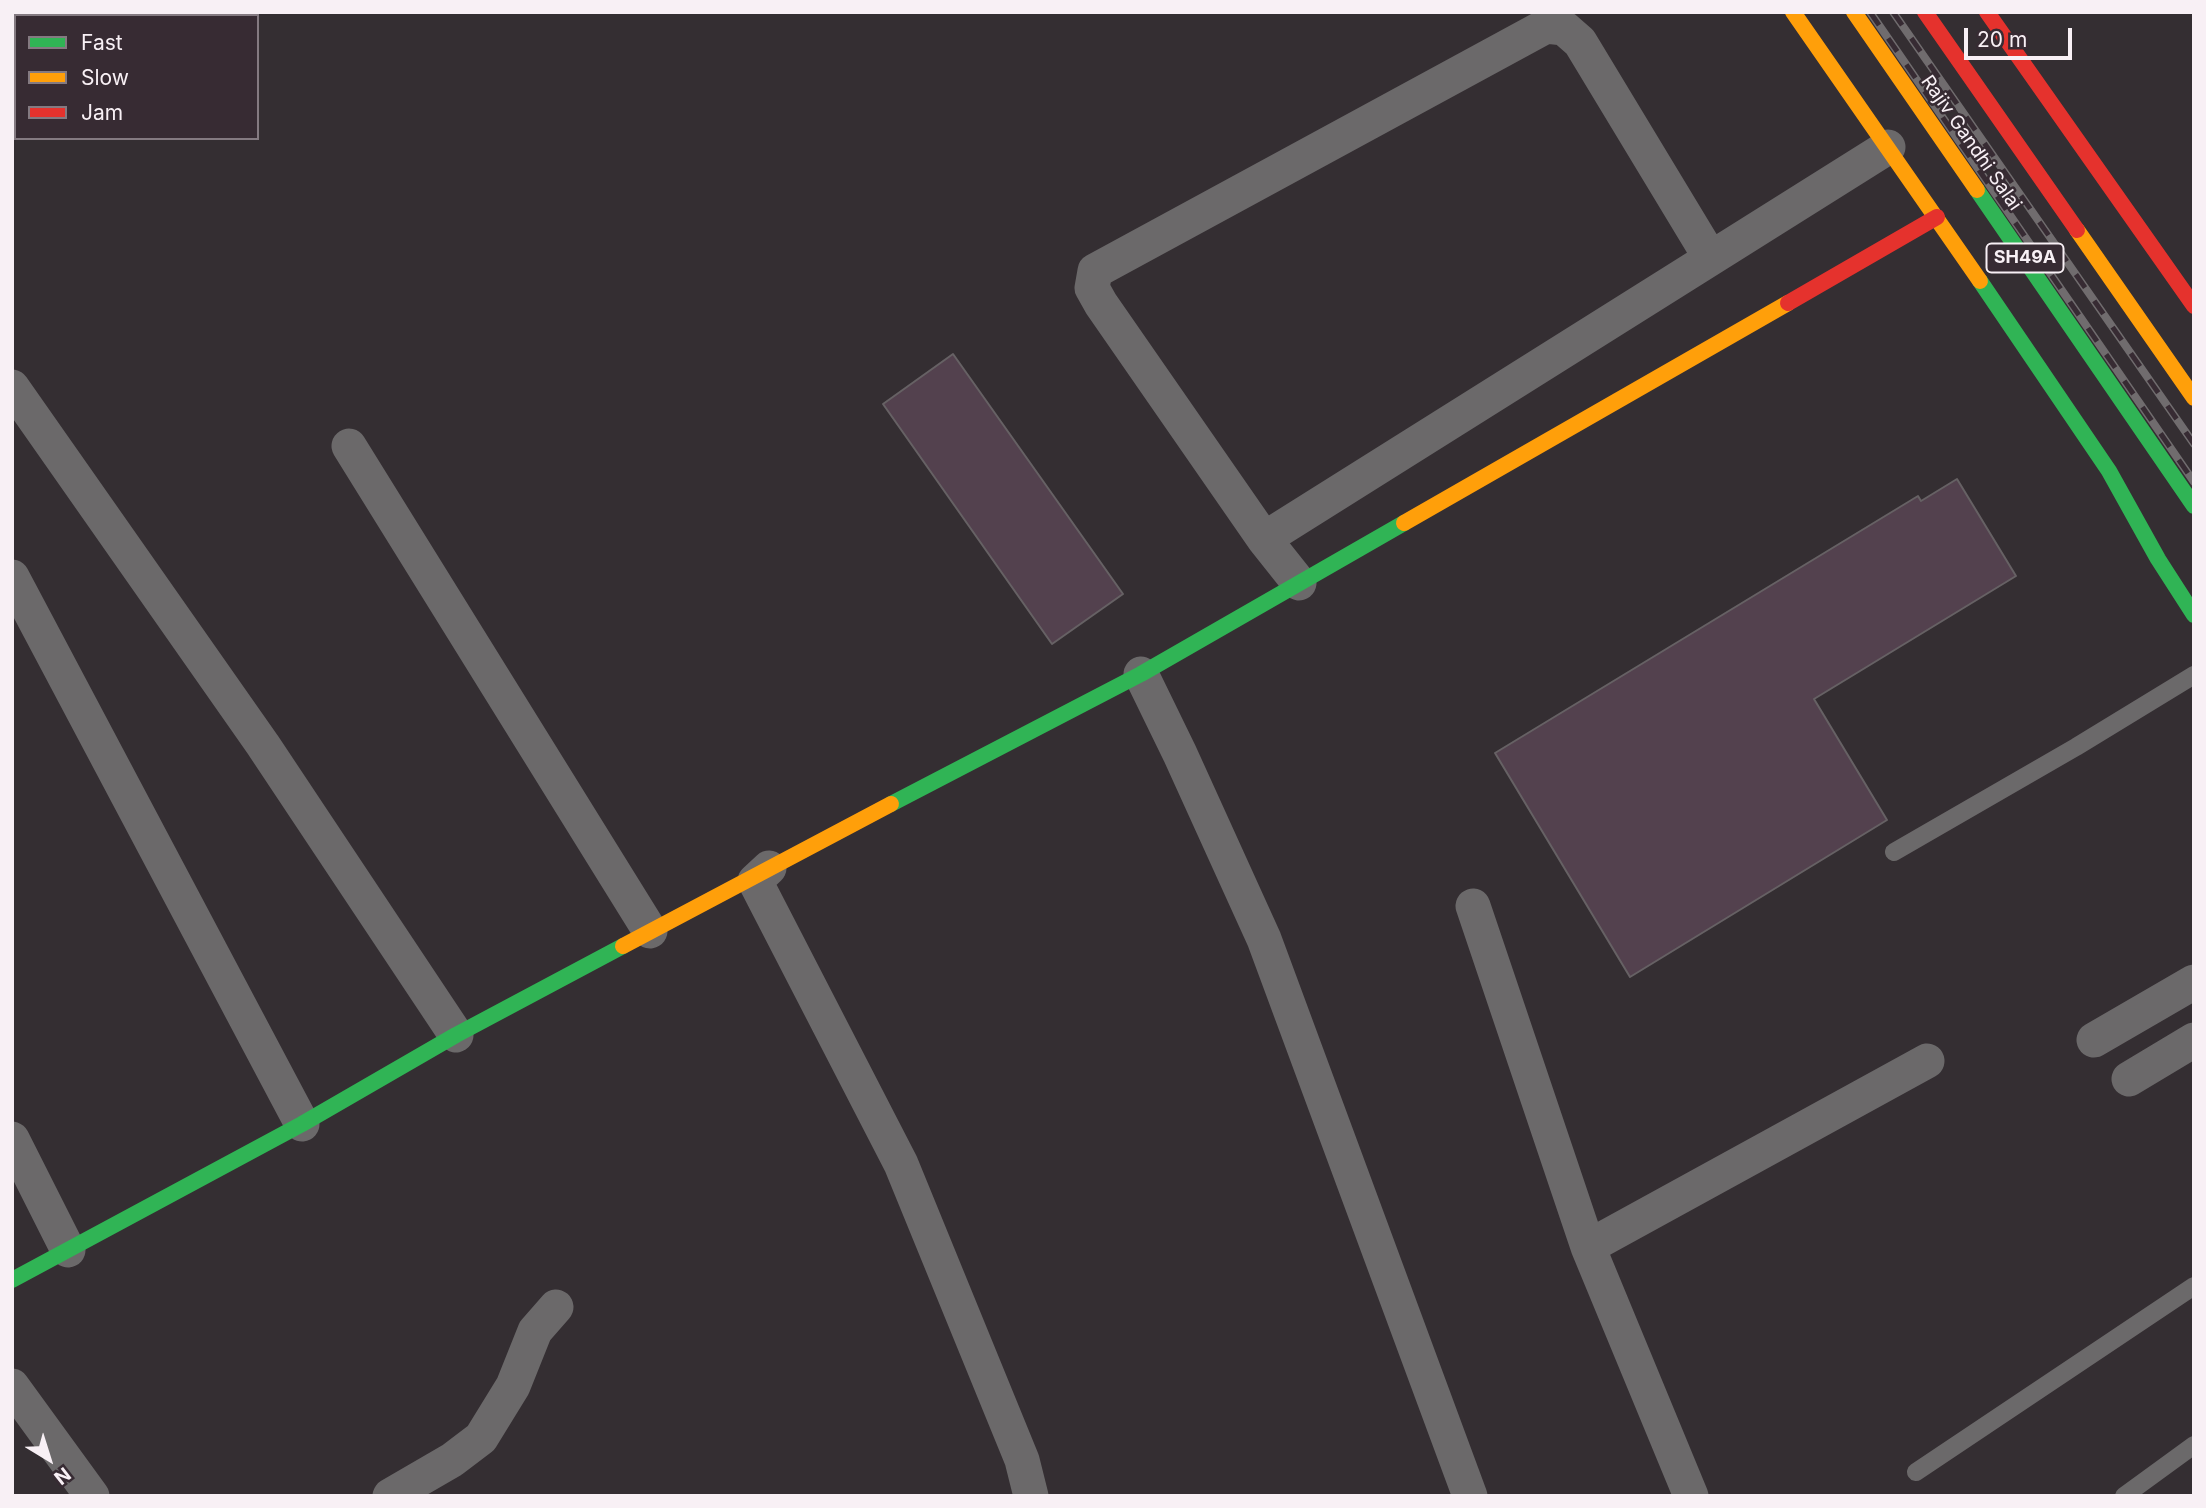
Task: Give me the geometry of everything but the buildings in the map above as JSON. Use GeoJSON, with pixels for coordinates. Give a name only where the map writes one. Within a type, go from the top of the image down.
{"type":"FeatureCollection","features":[{"type":"Feature","properties":{"kind":"street"},"geometry":{"type":"LineString","coordinates":[[1793,12],[1937,217],[2032,346],[2194,615]]}},
{"type":"Feature","properties":{"kind":"street","name":"Rajiv Gandhi Salai"},"geometry":{"type":"LineString","coordinates":[[1854,12],[2062,323],[2191,496]]}},
{"type":"Feature","properties":{"kind":"street","name":"Rajiv Gandhi Salai"},"geometry":{"type":"LineString","coordinates":[[1924,12],[2194,398]]}},
{"type":"Feature","properties":{"kind":"street"},"geometry":{"type":"LineString","coordinates":[[1987,12],[2194,306]]}},
{"type":"Feature","properties":{"kind":"street"},"geometry":{"type":"LineString","coordinates":[[1299,583],[1265,539],[1101,304],[1092,288],[1095,271],[1546,26],[1564,28],[1580,41],[1710,257]]}},
{"type":"Feature","properties":{"kind":"street"},"geometry":{"type":"LineString","coordinates":[[1265,539],[1888,147]]}},
{"type":"Feature","properties":{"kind":"street"},"geometry":{"type":"LineString","coordinates":[[12,1280],[302,1124],[456,1035],[1141,674],[1937,217]]}},
{"type":"Feature","properties":{"kind":"street"},"geometry":{"type":"LineString","coordinates":[[12,387],[263,745],[456,1035]]}},
{"type":"Feature","properties":{"kind":"street"},"geometry":{"type":"LineString","coordinates":[[349,446],[650,931]]}},
{"type":"Feature","properties":{"kind":"street"},"geometry":{"type":"LineString","coordinates":[[12,577],[302,1124]]}},
{"type":"Feature","properties":{"kind":"street"},"geometry":{"type":"LineString","coordinates":[[1141,674],[1264,939],[1470,1496]]}},
{"type":"Feature","properties":{"kind":"street"},"geometry":{"type":"LineString","coordinates":[[769,868],[755,881],[901,1164],[1022,1460],[1031,1496]]}},
{"type":"Feature","properties":{"kind":"street"},"geometry":{"type":"LineString","coordinates":[[1474,906],[1588,1247],[1691,1496]]}},
{"type":"Feature","properties":{"kind":"street"},"geometry":{"type":"LineString","coordinates":[[2094,1040],[2194,982]]}},
{"type":"Feature","properties":{"kind":"street"},"geometry":{"type":"LineString","coordinates":[[2129,1079],[2194,1040]]}},
{"type":"Feature","properties":{"kind":"street"},"geometry":{"type":"LineString","coordinates":[[1588,1247],[1927,1060]]}},
{"type":"Feature","properties":{"kind":"street"},"geometry":{"type":"LineString","coordinates":[[12,1139],[68,1250]]}},
{"type":"Feature","properties":{"kind":"street"},"geometry":{"type":"LineString","coordinates":[[390,1496],[452,1460],[481,1438],[513,1386],[535,1331],[556,1307]]}},
{"type":"Feature","properties":{"kind":"street"},"geometry":{"type":"LineString","coordinates":[[12,1386],[92,1496]]}},
{"type":"Feature","properties":{"kind":"lane"},"geometry":{"type":"LineString","coordinates":[[1894,852],[2194,675]]}},
{"type":"Feature","properties":{"kind":"lane"},"geometry":{"type":"LineString","coordinates":[[1916,1472],[2194,1286]]}},
{"type":"Feature","properties":{"kind":"lane"},"geometry":{"type":"LineString","coordinates":[[2124,1496],[2194,1445]]}},
{"type":"Feature","properties":{"kind":"railway"},"geometry":{"type":"LineString","coordinates":[[1870,12],[2194,482]]}},
{"type":"Feature","properties":{"kind":"railway"},"geometry":{"type":"LineString","coordinates":[[1893,12],[2194,444]]}},
{"type":"Feature","properties":{"kind":"traffic: fast"},"geometry":{"type":"LineString","coordinates":[[1977,190],[2194,506]]}},
{"type":"Feature","properties":{"kind":"traffic: fast"},"geometry":{"type":"LineString","coordinates":[[1980,281],[2109,471],[2158,559],[2194,615]]}},
{"type":"Feature","properties":{"kind":"traffic: fast"},"geometry":{"type":"LineString","coordinates":[[891,804],[1141,674],[1404,523]]}},
{"type":"Feature","properties":{"kind":"traffic: fast"},"geometry":{"type":"LineString","coordinates":[[12,1280],[302,1124],[456,1035],[623,946]]}},
{"type":"Feature","properties":{"kind":"traffic: slow"},"geometry":{"type":"LineString","coordinates":[[1793,12],[1980,281]]}},
{"type":"Feature","properties":{"kind":"traffic: slow"},"geometry":{"type":"LineString","coordinates":[[1854,12],[1977,190]]}},
{"type":"Feature","properties":{"kind":"traffic: slow"},"geometry":{"type":"LineString","coordinates":[[2077,230],[2194,398]]}},
{"type":"Feature","properties":{"kind":"traffic: slow"},"geometry":{"type":"LineString","coordinates":[[1404,523],[1788,303]]}},
{"type":"Feature","properties":{"kind":"traffic: slow"},"geometry":{"type":"LineString","coordinates":[[623,946],[891,804]]}},
{"type":"Feature","properties":{"kind":"traffic: jam"},"geometry":{"type":"LineString","coordinates":[[1925,12],[2077,230]]}},
{"type":"Feature","properties":{"kind":"traffic: jam"},"geometry":{"type":"LineString","coordinates":[[1987,12],[2194,306]]}},
{"type":"Feature","properties":{"kind":"traffic: jam"},"geometry":{"type":"LineString","coordinates":[[1788,303],[1937,217]]}}]}
